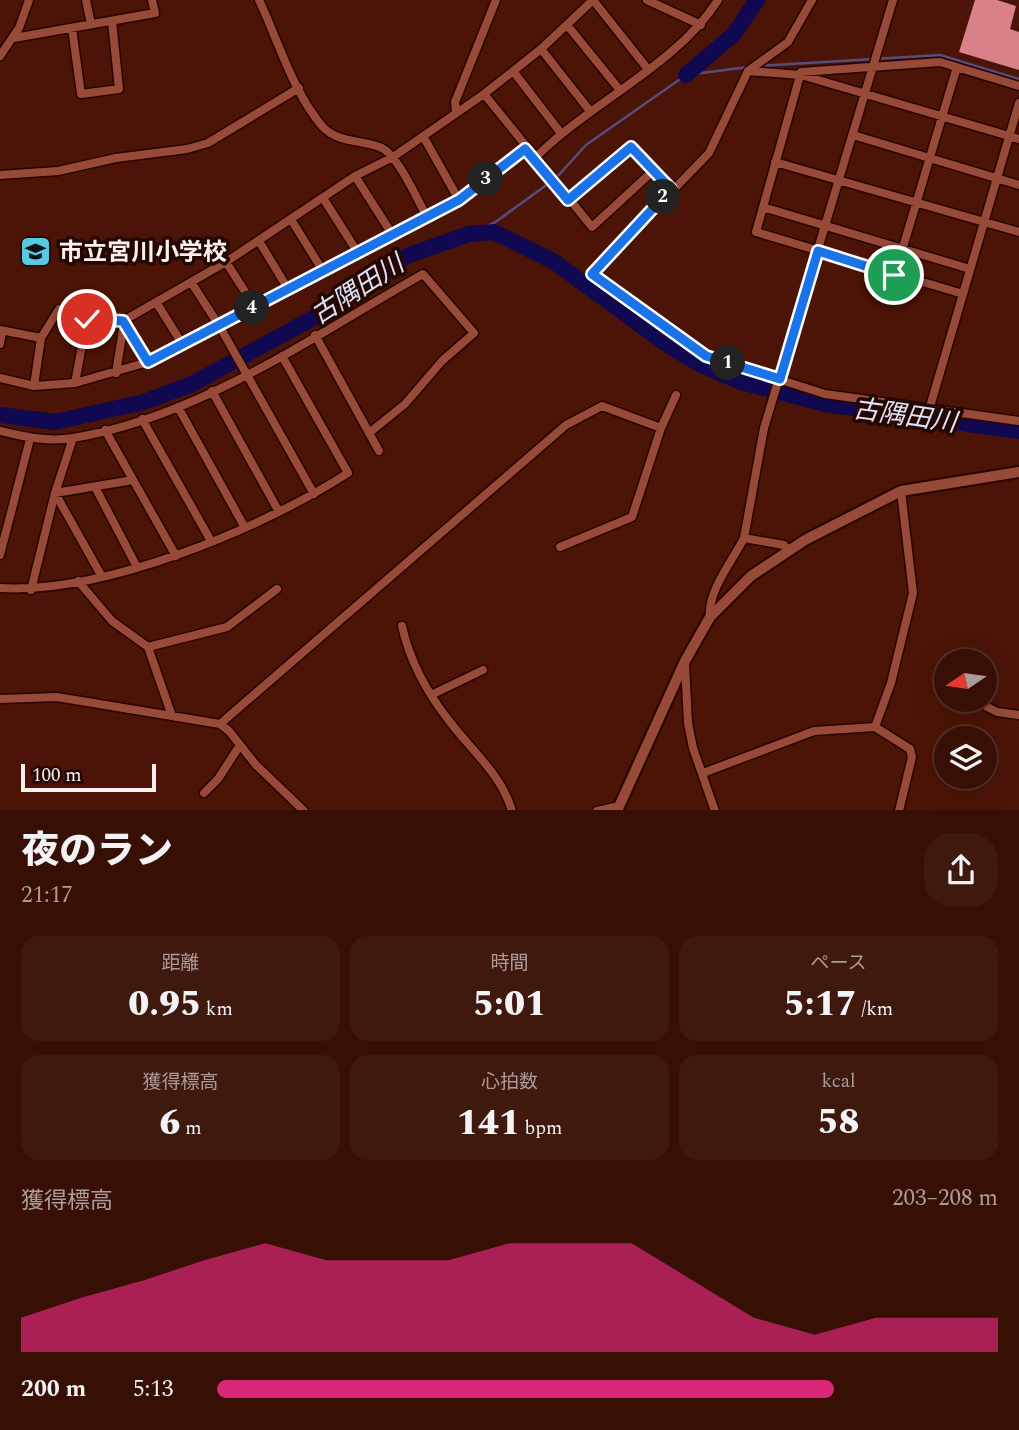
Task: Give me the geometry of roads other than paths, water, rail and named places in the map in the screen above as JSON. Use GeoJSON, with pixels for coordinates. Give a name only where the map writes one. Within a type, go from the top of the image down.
{"type":"FeatureCollection","features":[{"type":"Feature","properties":{"kind":"street"},"geometry":{"type":"LineString","coordinates":[[0,55],[14,38],[29,0]]}},
{"type":"Feature","properties":{"kind":"street"},"geometry":{"type":"LineString","coordinates":[[86,0],[91,24]]}},
{"type":"Feature","properties":{"kind":"street"},"geometry":{"type":"LineString","coordinates":[[14,38],[155,13],[152,0]]}},
{"type":"Feature","properties":{"kind":"street"},"geometry":{"type":"LineString","coordinates":[[259,0],[299,88],[323,128],[341,139],[382,149],[393,157],[426,215]]}},
{"type":"Feature","properties":{"kind":"street"},"geometry":{"type":"LineString","coordinates":[[456,113],[455,102],[496,0]]}},
{"type":"Feature","properties":{"kind":"street"},"geometry":{"type":"LineString","coordinates":[[34,386],[41,338],[59,309],[71,316],[124,322],[292,221],[355,176],[393,157],[484,94],[541,48],[593,0],[647,68]]}},
{"type":"Feature","properties":{"kind":"street"},"geometry":{"type":"LineString","coordinates":[[647,0],[701,25]]}},
{"type":"Feature","properties":{"kind":"street"},"geometry":{"type":"LineString","coordinates":[[534,159],[560,132],[701,25],[718,0]]}},
{"type":"Feature","properties":{"kind":"street"},"geometry":{"type":"LineString","coordinates":[[812,0],[788,42],[748,71],[709,153],[671,189],[592,274],[706,356],[825,394],[1019,421]]}},
{"type":"Feature","properties":{"kind":"street"},"geometry":{"type":"LineString","coordinates":[[709,617],[709,609],[717,589],[744,538],[764,428],[893,0]]}},
{"type":"Feature","properties":{"kind":"street"},"geometry":{"type":"LineString","coordinates":[[72,28],[81,94],[119,89],[112,21]]}},
{"type":"Feature","properties":{"kind":"street"},"geometry":{"type":"LineString","coordinates":[[567,25],[619,89]]}},
{"type":"Feature","properties":{"kind":"street"},"geometry":{"type":"LineString","coordinates":[[541,48],[590,111]]}},
{"type":"Feature","properties":{"kind":"street"},"geometry":{"type":"LineString","coordinates":[[962,294],[756,232],[775,162],[801,72],[940,62],[1019,86]]}},
{"type":"Feature","properties":{"kind":"street"},"geometry":{"type":"LineString","coordinates":[[889,294],[957,67]]}},
{"type":"Feature","properties":{"kind":"street"},"geometry":{"type":"LineString","coordinates":[[513,71],[560,132]]}},
{"type":"Feature","properties":{"kind":"street"},"geometry":{"type":"LineString","coordinates":[[748,71],[801,75],[1019,139]]}},
{"type":"Feature","properties":{"kind":"street"},"geometry":{"type":"LineString","coordinates":[[0,175],[58,171],[116,158],[187,149],[208,143],[299,88]]}},
{"type":"Feature","properties":{"kind":"street"},"geometry":{"type":"LineString","coordinates":[[484,94],[525,149],[592,227],[654,170]]}},
{"type":"Feature","properties":{"kind":"street"},"geometry":{"type":"LineString","coordinates":[[929,410],[1019,103]]}},
{"type":"Feature","properties":{"kind":"street"},"geometry":{"type":"LineString","coordinates":[[853,135],[1019,185]]}},
{"type":"Feature","properties":{"kind":"street"},"geometry":{"type":"LineString","coordinates":[[423,136],[459,200]]}},
{"type":"Feature","properties":{"kind":"street"},"geometry":{"type":"LineString","coordinates":[[568,200],[631,147],[671,189]]}},
{"type":"Feature","properties":{"kind":"street"},"geometry":{"type":"LineString","coordinates":[[0,378],[34,386],[75,383],[148,362],[220,327],[426,215],[459,200],[525,149]]}},
{"type":"Feature","properties":{"kind":"street"},"geometry":{"type":"LineString","coordinates":[[775,162],[1019,232]]}},
{"type":"Feature","properties":{"kind":"street"},"geometry":{"type":"LineString","coordinates":[[355,176],[392,234]]}},
{"type":"Feature","properties":{"kind":"street"},"geometry":{"type":"LineString","coordinates":[[324,198],[358,253]]}},
{"type":"Feature","properties":{"kind":"street"},"geometry":{"type":"LineString","coordinates":[[763,207],[970,269]]}},
{"type":"Feature","properties":{"kind":"street"},"geometry":{"type":"LineString","coordinates":[[292,221],[323,271]]}},
{"type":"Feature","properties":{"kind":"street"},"geometry":{"type":"LineString","coordinates":[[260,241],[289,289]]}},
{"type":"Feature","properties":{"kind":"street"},"geometry":{"type":"LineString","coordinates":[[226,262],[254,307]]}},
{"type":"Feature","properties":{"kind":"street"},"geometry":{"type":"LineString","coordinates":[[0,431],[30,439],[73,438],[178,407],[282,356],[423,274],[474,333],[442,361],[405,404],[369,433]]}},
{"type":"Feature","properties":{"kind":"street"},"geometry":{"type":"LineString","coordinates":[[191,282],[220,327],[314,494]]}},
{"type":"Feature","properties":{"kind":"street"},"geometry":{"type":"LineString","coordinates":[[156,302],[183,345]]}},
{"type":"Feature","properties":{"kind":"street"},"geometry":{"type":"LineString","coordinates":[[75,383],[87,319]]}},
{"type":"Feature","properties":{"kind":"street"},"geometry":{"type":"LineString","coordinates":[[124,322],[148,362]]}},
{"type":"Feature","properties":{"kind":"street"},"geometry":{"type":"LineString","coordinates":[[116,373],[124,322]]}},
{"type":"Feature","properties":{"kind":"street"},"geometry":{"type":"LineString","coordinates":[[0,344],[1,330],[41,338]]}},
{"type":"Feature","properties":{"kind":"street"},"geometry":{"type":"LineString","coordinates":[[315,335],[379,451]]}},
{"type":"Feature","properties":{"kind":"street"},"geometry":{"type":"LineString","coordinates":[[0,588],[31,590],[176,556],[279,512],[348,473],[282,356]]}},
{"type":"Feature","properties":{"kind":"street"},"geometry":{"type":"LineString","coordinates":[[212,391],[279,512]]}},
{"type":"Feature","properties":{"kind":"street"},"geometry":{"type":"LineString","coordinates":[[560,547],[632,517],[661,428],[676,395]]}},
{"type":"Feature","properties":{"kind":"street"},"geometry":{"type":"LineString","coordinates":[[219,724],[566,425],[602,406],[661,428]]}},
{"type":"Feature","properties":{"kind":"street"},"geometry":{"type":"LineString","coordinates":[[178,407],[244,526]]}},
{"type":"Feature","properties":{"kind":"street"},"geometry":{"type":"LineString","coordinates":[[142,419],[211,541]]}},
{"type":"Feature","properties":{"kind":"street"},"geometry":{"type":"LineString","coordinates":[[105,430],[176,556]]}},
{"type":"Feature","properties":{"kind":"street"},"geometry":{"type":"LineString","coordinates":[[31,590],[55,494],[73,438]]}},
{"type":"Feature","properties":{"kind":"street"},"geometry":{"type":"LineString","coordinates":[[0,555],[30,439]]}},
{"type":"Feature","properties":{"kind":"street"},"geometry":{"type":"LineString","coordinates":[[597,810],[618,808],[685,661],[709,617],[751,576],[788,550],[901,491],[1019,472]]}},
{"type":"Feature","properties":{"kind":"street"},"geometry":{"type":"LineString","coordinates":[[55,494],[133,480]]}},
{"type":"Feature","properties":{"kind":"street"},"geometry":{"type":"LineString","coordinates":[[95,487],[137,567]]}},
{"type":"Feature","properties":{"kind":"street"},"geometry":{"type":"LineString","coordinates":[[875,727],[891,682],[913,593],[901,491]]}},
{"type":"Feature","properties":{"kind":"street"},"geometry":{"type":"LineString","coordinates":[[55,494],[101,575]]}},
{"type":"Feature","properties":{"kind":"street"},"geometry":{"type":"LineString","coordinates":[[744,538],[784,545],[788,550]]}},
{"type":"Feature","properties":{"kind":"street"},"geometry":{"type":"LineString","coordinates":[[78,580],[112,621],[148,647],[172,716]]}},
{"type":"Feature","properties":{"kind":"street"},"geometry":{"type":"LineString","coordinates":[[148,647],[226,627],[277,589]]}},
{"type":"Feature","properties":{"kind":"street"},"geometry":{"type":"LineString","coordinates":[[402,626],[409,657],[431,695],[499,781],[512,810]]}},
{"type":"Feature","properties":{"kind":"street"},"geometry":{"type":"LineString","coordinates":[[685,661],[688,723],[715,810]]}},
{"type":"Feature","properties":{"kind":"street"},"geometry":{"type":"LineString","coordinates":[[431,695],[484,670]]}},
{"type":"Feature","properties":{"kind":"street"},"geometry":{"type":"LineString","coordinates":[[0,699],[57,697],[219,724],[256,765],[304,810]]}},
{"type":"Feature","properties":{"kind":"street"},"geometry":{"type":"LineString","coordinates":[[998,712],[1019,715]]}},
{"type":"Feature","properties":{"kind":"street"},"geometry":{"type":"LineString","coordinates":[[703,773],[814,731],[875,727],[910,750],[912,757],[899,810]]}},
{"type":"Feature","properties":{"kind":"street"},"geometry":{"type":"LineString","coordinates":[[204,793],[218,779],[240,745]]}},
{"type":"Feature","properties":{"kind":"waterway"},"geometry":{"type":"LineString","coordinates":[[686,75],[734,34],[757,0]]}},
{"type":"Feature","properties":{"kind":"waterway"},"geometry":{"type":"LineString","coordinates":[[758,66],[940,55],[1019,79]]}},
{"type":"Feature","properties":{"kind":"waterway"},"geometry":{"type":"LineString","coordinates":[[469,234],[494,223],[556,178],[586,145],[686,75],[748,67]]}},
{"type":"Feature","properties":{"kind":"waterway","name":"古隅田川"},"geometry":{"type":"LineString","coordinates":[[0,415],[55,422],[144,402],[192,384],[339,304],[373,274],[409,255],[469,234],[494,232],[553,261],[669,346],[703,366],[741,382],[825,404],[1019,431]]}},
{"type":"Feature","properties":{"kind":"place","name":"市立宮川小学校"},"geometry":{"type":"Point","coordinates":[36,252]}}]}
